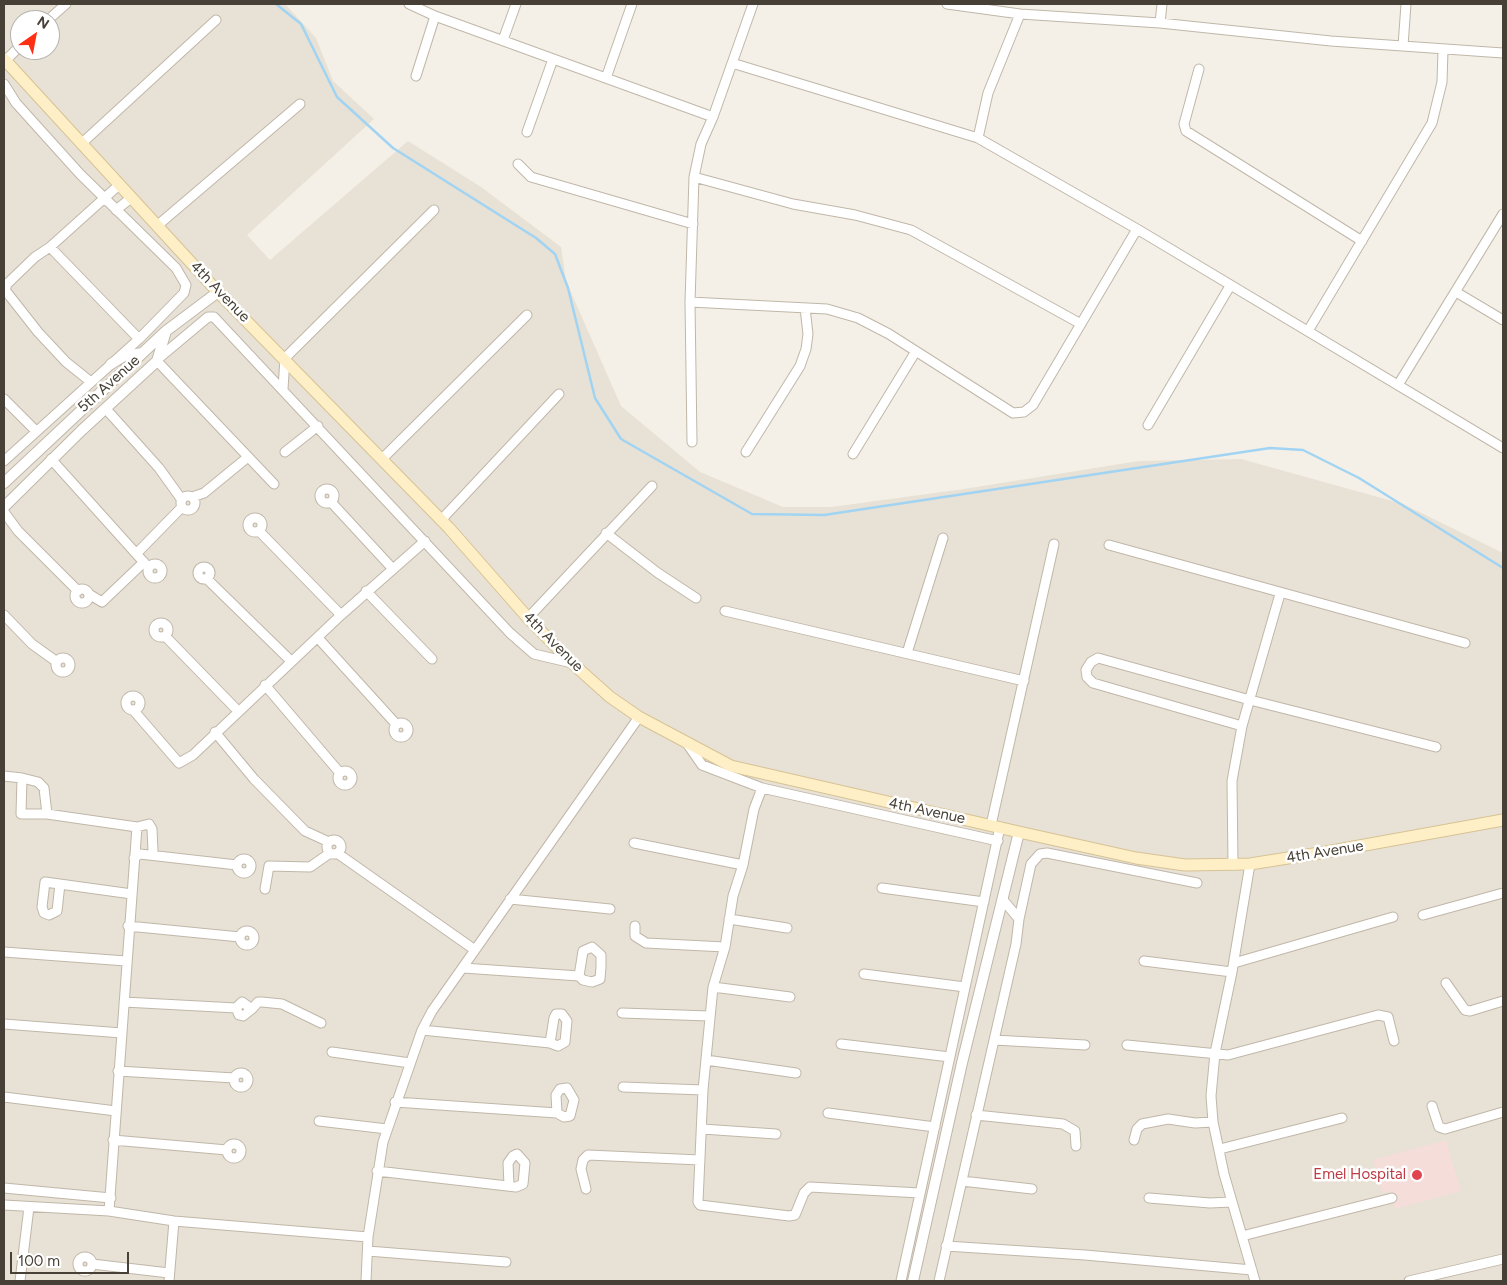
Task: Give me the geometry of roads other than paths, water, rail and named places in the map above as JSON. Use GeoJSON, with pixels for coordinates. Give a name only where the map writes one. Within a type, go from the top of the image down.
{"type":"FeatureCollection","features":[{"type":"Feature","properties":{"kind":"main road","name":"4th Avenue"},"geometry":{"type":"LineString","coordinates":[[4,60],[218,292],[285,358],[442,520],[528,618],[572,663],[610,697],[639,716],[731,766],[1136,858],[1185,865],[1250,864],[1503,820]]}},
{"type":"Feature","properties":{"kind":"street"},"geometry":{"type":"LineString","coordinates":[[409,4],[435,16],[713,117]]}},
{"type":"Feature","properties":{"kind":"street"},"geometry":{"type":"LineString","coordinates":[[503,40],[516,4]]}},
{"type":"Feature","properties":{"kind":"street"},"geometry":{"type":"LineString","coordinates":[[606,78],[632,4]]}},
{"type":"Feature","properties":{"kind":"street"},"geometry":{"type":"LineString","coordinates":[[692,442],[690,302],[694,177],[701,144],[713,117],[753,4]]}},
{"type":"Feature","properties":{"kind":"street"},"geometry":{"type":"LineString","coordinates":[[946,4],[1020,14],[1160,23],[1443,50],[1503,53]]}},
{"type":"Feature","properties":{"kind":"street"},"geometry":{"type":"LineString","coordinates":[[1160,23],[1162,4]]}},
{"type":"Feature","properties":{"kind":"street"},"geometry":{"type":"LineString","coordinates":[[1403,46],[1406,4]]}},
{"type":"Feature","properties":{"kind":"street"},"geometry":{"type":"LineString","coordinates":[[978,138],[988,93],[1020,14]]}},
{"type":"Feature","properties":{"kind":"street"},"geometry":{"type":"LineString","coordinates":[[416,76],[435,16]]}},
{"type":"Feature","properties":{"kind":"street"},"geometry":{"type":"LineString","coordinates":[[81,144],[216,20]]}},
{"type":"Feature","properties":{"kind":"street"},"geometry":{"type":"LineString","coordinates":[[1308,331],[1432,123],[1442,82],[1443,50]]}},
{"type":"Feature","properties":{"kind":"street"},"geometry":{"type":"LineString","coordinates":[[527,132],[553,59]]}},
{"type":"Feature","properties":{"kind":"street"},"geometry":{"type":"LineString","coordinates":[[732,63],[978,138],[1137,229],[1503,448]]}},
{"type":"Feature","properties":{"kind":"street"},"geometry":{"type":"LineString","coordinates":[[1199,70],[1184,124],[1186,131],[1362,241]]}},
{"type":"Feature","properties":{"kind":"street"},"geometry":{"type":"LineString","coordinates":[[4,84],[16,103],[104,199],[176,268],[186,285],[184,293],[139,339],[4,461]]}},
{"type":"Feature","properties":{"kind":"street"},"geometry":{"type":"LineString","coordinates":[[158,225],[300,104]]}},
{"type":"Feature","properties":{"kind":"street"},"geometry":{"type":"LineString","coordinates":[[518,164],[531,177],[693,224]]}},
{"type":"Feature","properties":{"kind":"street"},"geometry":{"type":"LineString","coordinates":[[694,177],[793,204],[855,215],[911,230],[1081,324]]}},
{"type":"Feature","properties":{"kind":"street"},"geometry":{"type":"LineString","coordinates":[[91,382],[66,362],[38,332],[5,290],[7,284],[35,257],[50,247],[119,186]]}},
{"type":"Feature","properties":{"kind":"street"},"geometry":{"type":"LineString","coordinates":[[116,210],[131,198]]}},
{"type":"Feature","properties":{"kind":"street"},"geometry":{"type":"LineString","coordinates":[[283,389],[285,358],[434,210]]}},
{"type":"Feature","properties":{"kind":"street"},"geometry":{"type":"LineString","coordinates":[[1398,385],[1503,214]]}},
{"type":"Feature","properties":{"kind":"street"},"geometry":{"type":"LineString","coordinates":[[690,302],[827,309],[858,318],[916,351],[1013,413],[1024,412],[1032,405],[1137,229]]}},
{"type":"Feature","properties":{"kind":"street"},"geometry":{"type":"LineString","coordinates":[[150,243],[172,241]]}},
{"type":"Feature","properties":{"kind":"street"},"geometry":{"type":"LineString","coordinates":[[50,247],[139,339]]}},
{"type":"Feature","properties":{"kind":"street"},"geometry":{"type":"LineString","coordinates":[[1148,425],[1230,286]]}},
{"type":"Feature","properties":{"kind":"street","name":"5th Avenue"},"geometry":{"type":"LineString","coordinates":[[4,483],[166,331],[218,292]]}},
{"type":"Feature","properties":{"kind":"street"},"geometry":{"type":"LineString","coordinates":[[1456,292],[1503,320]]}},
{"type":"Feature","properties":{"kind":"street"},"geometry":{"type":"LineString","coordinates":[[746,452],[800,366],[806,349],[808,334],[805,308]]}},
{"type":"Feature","properties":{"kind":"street"},"geometry":{"type":"LineString","coordinates":[[382,459],[527,315]]}},
{"type":"Feature","properties":{"kind":"street"},"geometry":{"type":"LineString","coordinates":[[4,507],[158,359],[208,317],[214,317],[522,645],[539,656],[572,663]]}},
{"type":"Feature","properties":{"kind":"street"},"geometry":{"type":"LineString","coordinates":[[158,359],[166,331]]}},
{"type":"Feature","properties":{"kind":"street"},"geometry":{"type":"LineString","coordinates":[[853,454],[916,351]]}},
{"type":"Feature","properties":{"kind":"street"},"geometry":{"type":"LineString","coordinates":[[111,364],[124,356],[144,353]]}},
{"type":"Feature","properties":{"kind":"street"},"geometry":{"type":"LineString","coordinates":[[158,359],[274,484]]}},
{"type":"Feature","properties":{"kind":"street"},"geometry":{"type":"LineString","coordinates":[[442,520],[559,394]]}},
{"type":"Feature","properties":{"kind":"street"},"geometry":{"type":"LineString","coordinates":[[4,399],[36,431]]}},
{"type":"Feature","properties":{"kind":"street"},"geometry":{"type":"LineString","coordinates":[[106,410],[159,468],[182,503]]}},
{"type":"Feature","properties":{"kind":"street"},"geometry":{"type":"LineString","coordinates":[[285,452],[318,426]]}},
{"type":"Feature","properties":{"kind":"street"},"geometry":{"type":"LineString","coordinates":[[137,553],[188,496],[204,494],[248,458]]}},
{"type":"Feature","properties":{"kind":"street"},"geometry":{"type":"LineString","coordinates":[[4,512],[18,531],[78,591],[87,591],[102,602],[147,565],[51,460]]}},
{"type":"Feature","properties":{"kind":"street"},"geometry":{"type":"LineString","coordinates":[[528,618],[652,486]]}},
{"type":"Feature","properties":{"kind":"street"},"geometry":{"type":"LineString","coordinates":[[331,502],[392,568]]}},
{"type":"Feature","properties":{"kind":"street"},"geometry":{"type":"LineString","coordinates":[[258,531],[340,615]]}},
{"type":"Feature","properties":{"kind":"street"},"geometry":{"type":"LineString","coordinates":[[606,533],[658,573],[696,598]]}},
{"type":"Feature","properties":{"kind":"street"},"geometry":{"type":"LineString","coordinates":[[907,653],[943,538]]}},
{"type":"Feature","properties":{"kind":"street"},"geometry":{"type":"LineString","coordinates":[[134,711],[179,763],[193,755],[215,732],[318,638],[366,591],[425,541]]}},
{"type":"Feature","properties":{"kind":"street"},"geometry":{"type":"LineString","coordinates":[[901,1281],[998,841],[995,826],[1054,544]]}},
{"type":"Feature","properties":{"kind":"street"},"geometry":{"type":"LineString","coordinates":[[1109,545],[1280,594],[1464,643]]}},
{"type":"Feature","properties":{"kind":"street"},"geometry":{"type":"LineString","coordinates":[[207,579],[291,661]]}},
{"type":"Feature","properties":{"kind":"street"},"geometry":{"type":"LineString","coordinates":[[366,591],[432,659]]}},
{"type":"Feature","properties":{"kind":"street"},"geometry":{"type":"LineString","coordinates":[[1233,865],[1232,781],[1242,726],[1280,594]]}},
{"type":"Feature","properties":{"kind":"street"},"geometry":{"type":"LineString","coordinates":[[725,611],[1024,681]]}},
{"type":"Feature","properties":{"kind":"street"},"geometry":{"type":"LineString","coordinates":[[4,615],[32,644],[57,662]]}},
{"type":"Feature","properties":{"kind":"street"},"geometry":{"type":"LineString","coordinates":[[165,636],[238,711]]}},
{"type":"Feature","properties":{"kind":"street"},"geometry":{"type":"LineString","coordinates":[[318,638],[396,724]]}},
{"type":"Feature","properties":{"kind":"street"},"geometry":{"type":"LineString","coordinates":[[1242,726],[1094,683],[1087,677],[1086,670],[1091,662],[1098,658],[1250,700],[1436,747]]}},
{"type":"Feature","properties":{"kind":"street"},"geometry":{"type":"LineString","coordinates":[[265,685],[340,772]]}},
{"type":"Feature","properties":{"kind":"street"},"geometry":{"type":"LineString","coordinates":[[366,1281],[368,1237],[377,1171],[395,1102],[422,1030],[432,1011],[639,716]]}},
{"type":"Feature","properties":{"kind":"street"},"geometry":{"type":"LineString","coordinates":[[215,732],[254,779],[305,831],[329,842],[338,842],[340,845],[334,853],[310,867],[269,866],[265,889]]}},
{"type":"Feature","properties":{"kind":"street"},"geometry":{"type":"LineString","coordinates":[[686,742],[702,765],[762,788],[998,841]]}},
{"type":"Feature","properties":{"kind":"street"},"geometry":{"type":"LineString","coordinates":[[4,776],[38,782],[44,788],[47,814]]}},
{"type":"Feature","properties":{"kind":"street"},"geometry":{"type":"LineString","coordinates":[[22,778],[21,814],[47,814],[137,827],[148,824],[152,829],[153,851],[151,855]]}},
{"type":"Feature","properties":{"kind":"street"},"geometry":{"type":"LineString","coordinates":[[762,788],[754,809],[744,866],[733,896],[724,947],[713,987],[703,1090],[697,1198],[700,1205],[789,1216],[795,1215],[804,1193],[810,1187],[920,1193]]}},
{"type":"Feature","properties":{"kind":"street"},"geometry":{"type":"LineString","coordinates":[[109,1210],[128,926],[137,827]]}},
{"type":"Feature","properties":{"kind":"street"},"geometry":{"type":"LineString","coordinates":[[913,1281],[962,1063],[1019,832]]}},
{"type":"Feature","properties":{"kind":"street"},"geometry":{"type":"LineString","coordinates":[[634,843],[744,866]]}},
{"type":"Feature","properties":{"kind":"street"},"geometry":{"type":"LineString","coordinates":[[334,853],[475,950]]}},
{"type":"Feature","properties":{"kind":"street"},"geometry":{"type":"LineString","coordinates":[[134,858],[140,854],[237,865]]}},
{"type":"Feature","properties":{"kind":"street"},"geometry":{"type":"LineString","coordinates":[[939,1281],[1016,944],[1019,919],[1031,864],[1040,854],[1056,854],[1197,883]]}},
{"type":"Feature","properties":{"kind":"street"},"geometry":{"type":"LineString","coordinates":[[1250,864],[1233,967],[1215,1053],[1211,1096],[1213,1122],[1231,1202],[1255,1281]]}},
{"type":"Feature","properties":{"kind":"street"},"geometry":{"type":"LineString","coordinates":[[60,884],[132,894]]}},
{"type":"Feature","properties":{"kind":"street"},"geometry":{"type":"LineString","coordinates":[[882,888],[984,902]]}},
{"type":"Feature","properties":{"kind":"street"},"geometry":{"type":"LineString","coordinates":[[1424,915],[1503,893]]}},
{"type":"Feature","properties":{"kind":"street"},"geometry":{"type":"LineString","coordinates":[[510,900],[610,909]]}},
{"type":"Feature","properties":{"kind":"street"},"geometry":{"type":"LineString","coordinates":[[1003,900],[1019,919]]}},
{"type":"Feature","properties":{"kind":"street"},"geometry":{"type":"LineString","coordinates":[[1144,961],[1233,967],[1393,917]]}},
{"type":"Feature","properties":{"kind":"street"},"geometry":{"type":"LineString","coordinates":[[730,919],[788,928]]}},
{"type":"Feature","properties":{"kind":"street"},"geometry":{"type":"LineString","coordinates":[[128,926],[240,937]]}},
{"type":"Feature","properties":{"kind":"street"},"geometry":{"type":"LineString","coordinates":[[635,926],[635,936],[646,943],[724,947]]}},
{"type":"Feature","properties":{"kind":"street"},"geometry":{"type":"LineString","coordinates":[[4,952],[126,961]]}},
{"type":"Feature","properties":{"kind":"street"},"geometry":{"type":"LineString","coordinates":[[463,968],[579,976]]}},
{"type":"Feature","properties":{"kind":"street"},"geometry":{"type":"LineString","coordinates":[[864,974],[965,987]]}},
{"type":"Feature","properties":{"kind":"street"},"geometry":{"type":"LineString","coordinates":[[1446,982],[1465,1010],[1470,1011],[1503,1001]]}},
{"type":"Feature","properties":{"kind":"street"},"geometry":{"type":"LineString","coordinates":[[713,987],[790,997]]}},
{"type":"Feature","properties":{"kind":"street"},"geometry":{"type":"LineString","coordinates":[[124,1002],[236,1008],[242,1002],[252,1008],[258,1002],[282,1004],[321,1023]]}},
{"type":"Feature","properties":{"kind":"street"},"geometry":{"type":"LineString","coordinates":[[622,1013],[709,1016]]}},
{"type":"Feature","properties":{"kind":"street"},"geometry":{"type":"LineString","coordinates":[[1127,1045],[1228,1055],[1378,1015],[1388,1017],[1394,1041]]}},
{"type":"Feature","properties":{"kind":"street"},"geometry":{"type":"LineString","coordinates":[[4,1024],[122,1033]]}},
{"type":"Feature","properties":{"kind":"street"},"geometry":{"type":"LineString","coordinates":[[422,1030],[550,1042]]}},
{"type":"Feature","properties":{"kind":"street"},"geometry":{"type":"LineString","coordinates":[[994,1040],[1085,1045]]}},
{"type":"Feature","properties":{"kind":"street"},"geometry":{"type":"LineString","coordinates":[[841,1044],[950,1057]]}},
{"type":"Feature","properties":{"kind":"street"},"geometry":{"type":"LineString","coordinates":[[332,1052],[410,1063]]}},
{"type":"Feature","properties":{"kind":"street"},"geometry":{"type":"LineString","coordinates":[[706,1060],[796,1073]]}},
{"type":"Feature","properties":{"kind":"street"},"geometry":{"type":"LineString","coordinates":[[118,1072],[234,1078]]}},
{"type":"Feature","properties":{"kind":"street"},"geometry":{"type":"LineString","coordinates":[[623,1087],[703,1090]]}},
{"type":"Feature","properties":{"kind":"street"},"geometry":{"type":"LineString","coordinates":[[4,1097],[116,1111]]}},
{"type":"Feature","properties":{"kind":"street"},"geometry":{"type":"LineString","coordinates":[[395,1102],[557,1113]]}},
{"type":"Feature","properties":{"kind":"street"},"geometry":{"type":"LineString","coordinates":[[1432,1106],[1439,1127],[1445,1129],[1503,1112]]}},
{"type":"Feature","properties":{"kind":"street"},"geometry":{"type":"LineString","coordinates":[[828,1113],[935,1127]]}},
{"type":"Feature","properties":{"kind":"street"},"geometry":{"type":"LineString","coordinates":[[976,1115],[1063,1124],[1075,1131],[1076,1146]]}},
{"type":"Feature","properties":{"kind":"street"},"geometry":{"type":"LineString","coordinates":[[1220,1149],[1342,1118]]}},
{"type":"Feature","properties":{"kind":"street"},"geometry":{"type":"LineString","coordinates":[[1134,1140],[1137,1129],[1142,1124],[1168,1119],[1195,1123],[1213,1122]]}},
{"type":"Feature","properties":{"kind":"street"},"geometry":{"type":"LineString","coordinates":[[319,1121],[387,1129]]}},
{"type":"Feature","properties":{"kind":"street"},"geometry":{"type":"LineString","coordinates":[[702,1129],[776,1134]]}},
{"type":"Feature","properties":{"kind":"street"},"geometry":{"type":"LineString","coordinates":[[113,1140],[227,1150]]}},
{"type":"Feature","properties":{"kind":"street"},"geometry":{"type":"LineString","coordinates":[[586,1189],[581,1169],[583,1160],[588,1155],[700,1160]]}},
{"type":"Feature","properties":{"kind":"street"},"geometry":{"type":"LineString","coordinates":[[377,1171],[509,1185]]}},
{"type":"Feature","properties":{"kind":"street"},"geometry":{"type":"LineString","coordinates":[[962,1180],[1032,1189]]}},
{"type":"Feature","properties":{"kind":"street"},"geometry":{"type":"LineString","coordinates":[[4,1188],[111,1198]]}},
{"type":"Feature","properties":{"kind":"street"},"geometry":{"type":"LineString","coordinates":[[1149,1198],[1210,1203],[1231,1202]]}},
{"type":"Feature","properties":{"kind":"street"},"geometry":{"type":"LineString","coordinates":[[1242,1236],[1392,1198]]}},
{"type":"Feature","properties":{"kind":"street"},"geometry":{"type":"LineString","coordinates":[[4,1205],[109,1210],[174,1221],[368,1237]]}},
{"type":"Feature","properties":{"kind":"street"},"geometry":{"type":"LineString","coordinates":[[20,1281],[28,1207]]}},
{"type":"Feature","properties":{"kind":"street"},"geometry":{"type":"LineString","coordinates":[[92,1264],[169,1277],[174,1221]]}},
{"type":"Feature","properties":{"kind":"street"},"geometry":{"type":"LineString","coordinates":[[946,1246],[1085,1255],[1252,1270]]}},
{"type":"Feature","properties":{"kind":"street"},"geometry":{"type":"LineString","coordinates":[[368,1251],[506,1262]]}},
{"type":"Feature","properties":{"kind":"street"},"geometry":{"type":"LineString","coordinates":[[1409,1281],[1503,1259]]}},
{"type":"Feature","properties":{"kind":"waterway"},"geometry":{"type":"LineString","coordinates":[[276,4],[301,24],[337,97],[393,148],[536,238],[555,254],[568,288],[595,398],[621,439],[752,514],[824,515],[1270,448],[1303,450],[1359,478],[1503,568]]}},
{"type":"Feature","properties":{"kind":"place","name":"Emel Hospital"},"geometry":{"type":"Point","coordinates":[1417,1175]}}]}
